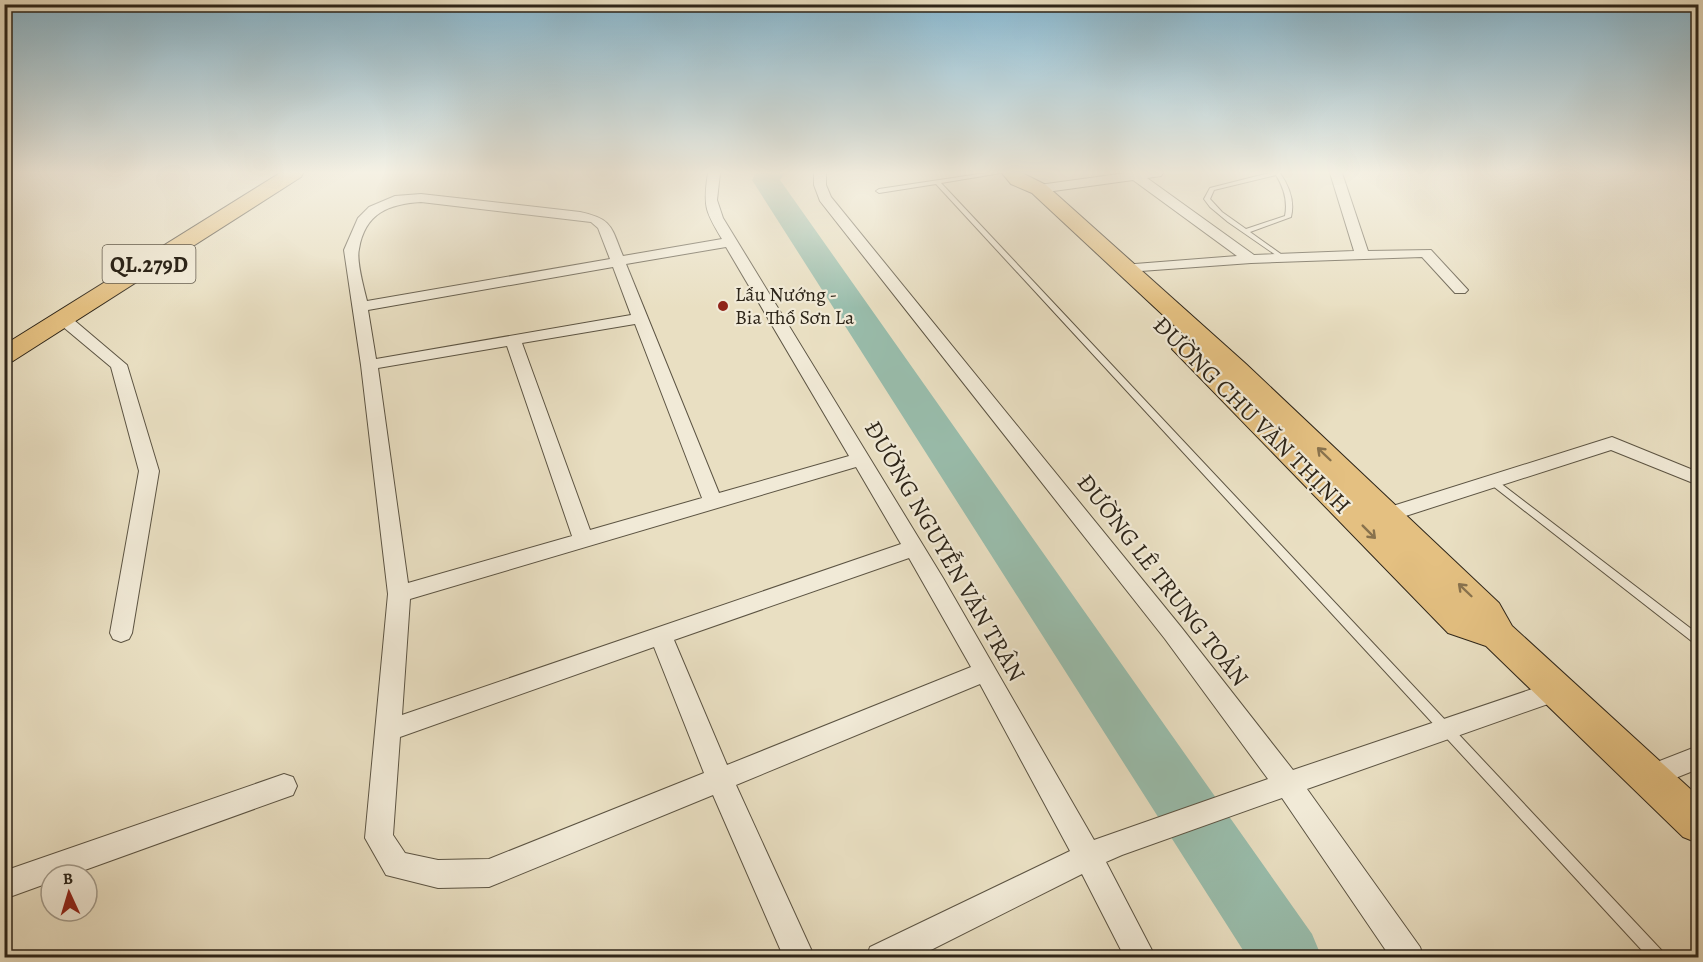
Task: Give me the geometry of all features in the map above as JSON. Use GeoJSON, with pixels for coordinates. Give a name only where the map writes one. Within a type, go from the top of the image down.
{"type":"FeatureCollection","features":[{"type":"Feature","properties":{"kind":"main road","name":"QL.279D"},"geometry":{"type":"LineString","coordinates":[[4,356],[222,218]]}},
{"type":"Feature","properties":{"kind":"main road","name":"ĐƯỜNG CHU VĂN THỊNH"},"geometry":{"type":"LineString","coordinates":[[1048,218],[1106,271],[1460,622],[1499,636]]}},
{"type":"Feature","properties":{"kind":"main road","name":"ĐƯỜNG CHU VĂN THỊNH"},"geometry":{"type":"LineString","coordinates":[[1065,218],[1127,268],[1388,515],[1487,612],[1499,636],[1698,824]]}},
{"type":"Feature","properties":{"kind":"street"},"geometry":{"type":"LineString","coordinates":[[366,218],[356,232],[351,250],[369,365],[399,594],[379,838],[396,865],[438,874],[489,873],[985,672]]}},
{"type":"Feature","properties":{"kind":"street"},"geometry":{"type":"LineString","coordinates":[[586,218],[595,219],[604,226],[713,502]]}},
{"type":"Feature","properties":{"kind":"street","name":"ĐƯỜNG NGUYỄN VĂN TRÂN"},"geometry":{"type":"LineString","coordinates":[[716,218],[985,672],[1102,850],[1141,957]]}},
{"type":"Feature","properties":{"kind":"street","name":"ĐƯỜNG LÊ TRUNG TOẢN"},"geometry":{"type":"LineString","coordinates":[[841,218],[1173,633],[1287,783],[1409,957]]}},
{"type":"Feature","properties":{"kind":"street"},"geometry":{"type":"LineString","coordinates":[[1194,218],[1251,259]]}},
{"type":"Feature","properties":{"kind":"street"},"geometry":{"type":"LineString","coordinates":[[1350,218],[1362,255]]}},
{"type":"Feature","properties":{"kind":"street"},"geometry":{"type":"LineString","coordinates":[[359,307],[730,242]]}},
{"type":"Feature","properties":{"kind":"street"},"geometry":{"type":"LineString","coordinates":[[1127,268],[1251,259],[1426,253],[1460,290]]}},
{"type":"Feature","properties":{"kind":"street"},"geometry":{"type":"LineString","coordinates":[[62,318],[119,365],[149,471],[121,633]]}},
{"type":"Feature","properties":{"kind":"street"},"geometry":{"type":"LineString","coordinates":[[369,365],[640,318]]}},
{"type":"Feature","properties":{"kind":"street"},"geometry":{"type":"LineString","coordinates":[[513,340],[583,539]]}},
{"type":"Feature","properties":{"kind":"street"},"geometry":{"type":"LineString","coordinates":[[1388,515],[1612,443],[1698,479]]}},
{"type":"Feature","properties":{"kind":"street"},"geometry":{"type":"LineString","coordinates":[[399,594],[860,459]]}},
{"type":"Feature","properties":{"kind":"street"},"geometry":{"type":"LineString","coordinates":[[386,731],[913,548]]}},
{"type":"Feature","properties":{"kind":"street"},"geometry":{"type":"LineString","coordinates":[[661,636],[720,780],[800,957]]}},
{"type":"Feature","properties":{"kind":"street"},"geometry":{"type":"LineString","coordinates":[[881,957],[1102,850],[1255,794],[1556,691]]}},
{"type":"Feature","properties":{"kind":"street"},"geometry":{"type":"LineString","coordinates":[[1648,777],[1698,757]]}},
{"type":"Feature","properties":{"kind":"street"},"geometry":{"type":"LineString","coordinates":[[4,885],[284,786]]}},
{"type":"Feature","properties":{"kind":"lane"},"geometry":{"type":"LineString","coordinates":[[970,218],[1659,957]]}},
{"type":"Feature","properties":{"kind":"lane"},"geometry":{"type":"LineString","coordinates":[[1228,218],[1283,258]]}},
{"type":"Feature","properties":{"kind":"lane"},"geometry":{"type":"LineString","coordinates":[[1246,231],[1285,218]]}},
{"type":"Feature","properties":{"kind":"lane"},"geometry":{"type":"LineString","coordinates":[[1492,481],[1698,640]]}},
{"type":"Feature","properties":{"kind":"waterway"},"geometry":{"type":"LineString","coordinates":[[791,218],[1288,958]]}},
{"type":"Feature","properties":{"kind":"place","name":"Lẩu Nướng - Bia Thổ Sơn La"},"geometry":{"type":"Point","coordinates":[723,306]}}]}
